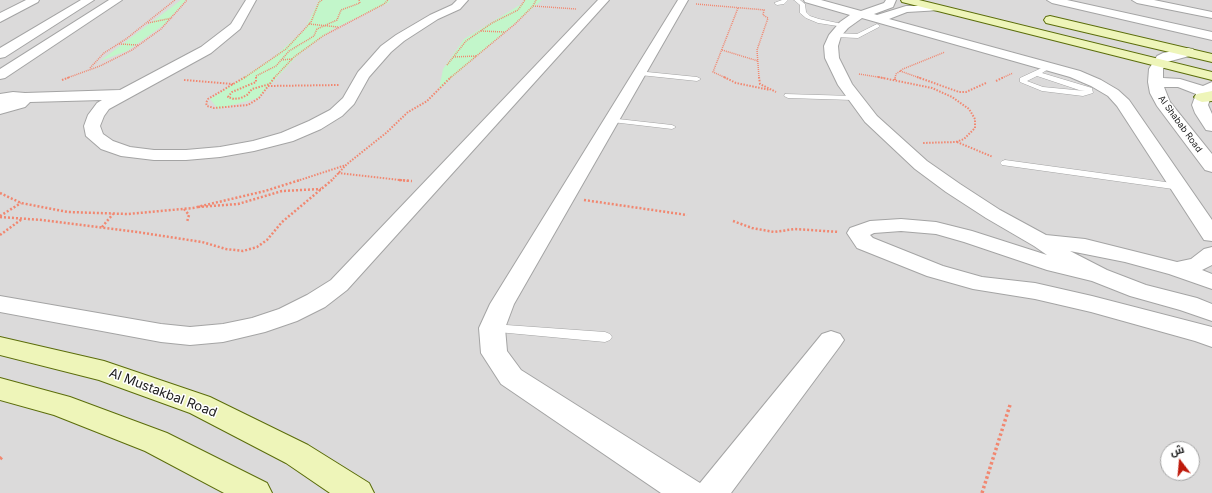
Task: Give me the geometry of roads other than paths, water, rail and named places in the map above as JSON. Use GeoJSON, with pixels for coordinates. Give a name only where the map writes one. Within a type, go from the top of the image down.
{"type":"FeatureCollection","features":[{"type":"Feature","properties":{"kind":"street"},"geometry":{"type":"LineString","coordinates":[[0,18],[34,0]]}},
{"type":"Feature","properties":{"kind":"street"},"geometry":{"type":"LineString","coordinates":[[41,16],[68,0]]}},
{"type":"Feature","properties":{"kind":"street"},"geometry":{"type":"LineString","coordinates":[[0,54],[89,0]]}},
{"type":"Feature","properties":{"kind":"street"},"geometry":{"type":"LineString","coordinates":[[0,75],[118,0]]}},
{"type":"Feature","properties":{"kind":"street"},"geometry":{"type":"LineString","coordinates":[[251,0],[236,26],[224,37],[195,56],[103,106],[96,115],[92,126],[95,136],[108,145],[127,152],[154,155],[186,155],[220,152],[254,146],[287,136],[315,125],[336,113],[349,101],[357,84],[373,62],[386,49],[400,38],[434,17],[456,7],[463,0]]}},
{"type":"Feature","properties":{"kind":"street"},"geometry":{"type":"LineString","coordinates":[[809,0],[848,24],[876,23],[1042,70],[1075,74],[1096,83],[1113,93],[1123,103],[1212,235]]}},
{"type":"Feature","properties":{"kind":"street"},"geometry":{"type":"LineString","coordinates":[[891,0],[889,5],[848,24],[831,46],[832,58],[838,72],[853,98],[871,119],[921,165],[993,214],[1042,241],[1066,258],[1099,275],[1138,291],[1188,304],[1209,324]]}},
{"type":"Feature","properties":{"kind":"street"},"geometry":{"type":"LineString","coordinates":[[906,0],[1106,50],[1157,74],[1208,93],[1200,105],[1203,113],[1212,126]]}},
{"type":"Feature","properties":{"kind":"street"},"geometry":{"type":"LineString","coordinates":[[1052,0],[1212,36]]}},
{"type":"Feature","properties":{"kind":"street"},"geometry":{"type":"LineString","coordinates":[[1137,0],[1212,15]]}},
{"type":"Feature","properties":{"kind":"street"},"geometry":{"type":"LineString","coordinates":[[683,2],[502,304],[492,328],[494,353],[511,377],[688,493]]}},
{"type":"Feature","properties":{"kind":"street"},"geometry":{"type":"LineString","coordinates":[[0,304],[161,333],[190,336],[223,333],[256,326],[288,315],[309,305],[339,285],[599,5]]}},
{"type":"Feature","properties":{"kind":"street"},"geometry":{"type":"LineString","coordinates":[[876,23],[906,9],[937,8]]}},
{"type":"Feature","properties":{"kind":"street"},"geometry":{"type":"LineString","coordinates":[[1040,18],[1212,58]]}},
{"type":"Feature","properties":{"kind":"street"},"geometry":{"type":"LineString","coordinates":[[1106,50],[1129,49],[1133,45],[1129,41],[1117,36]]}},
{"type":"Feature","properties":{"kind":"street"},"geometry":{"type":"LineString","coordinates":[[1157,74],[1162,59],[1168,56],[1188,52]]}},
{"type":"Feature","properties":{"kind":"street"},"geometry":{"type":"LineString","coordinates":[[1157,74],[1212,76]]}},
{"type":"Feature","properties":{"kind":"street","name":"Al Shabab Road"},"geometry":{"type":"LineString","coordinates":[[1157,74],[1158,93],[1163,103],[1212,166]]}},
{"type":"Feature","properties":{"kind":"street"},"geometry":{"type":"LineString","coordinates":[[7,102],[122,95]]}},
{"type":"Feature","properties":{"kind":"street"},"geometry":{"type":"LineString","coordinates":[[7,102],[103,106]]}},
{"type":"Feature","properties":{"kind":"street"},"geometry":{"type":"LineString","coordinates":[[1099,275],[1055,265],[972,237],[936,228],[901,225],[877,226],[870,227],[858,233],[865,243],[935,271],[981,284],[1042,292],[1092,304],[1209,324]]}},
{"type":"Feature","properties":{"kind":"street"},"geometry":{"type":"LineString","coordinates":[[1042,241],[1085,246],[1130,256],[1177,269],[1212,282]]}},
{"type":"Feature","properties":{"kind":"street"},"geometry":{"type":"LineString","coordinates":[[1177,269],[1198,264],[1212,254]]}},
{"type":"Feature","properties":{"kind":"street"},"geometry":{"type":"LineString","coordinates":[[712,493],[831,340]]}},
{"type":"Feature","properties":{"kind":"street","name":"Al Mustakbal Road"},"geometry":{"type":"LineString","coordinates":[[0,346],[104,370],[200,405],[297,454],[357,493]]}},
{"type":"Feature","properties":{"kind":"street"},"geometry":{"type":"LineString","coordinates":[[0,390],[60,405],[156,442],[254,493]]}},
{"type":"Feature","properties":{"kind":"lane"},"geometry":{"type":"LineString","coordinates":[[777,3],[784,2],[785,0]]}},
{"type":"Feature","properties":{"kind":"lane"},"geometry":{"type":"LineString","coordinates":[[798,0],[803,5],[803,13],[808,17],[818,21],[848,24],[858,36],[876,23]]}},
{"type":"Feature","properties":{"kind":"lane"},"geometry":{"type":"LineString","coordinates":[[1042,70],[1089,90],[1089,93],[1084,94],[1042,89],[1024,82],[1023,80],[1042,70]]}},
{"type":"Feature","properties":{"kind":"lane"},"geometry":{"type":"LineString","coordinates":[[640,73],[697,79]]}},
{"type":"Feature","properties":{"kind":"lane"},"geometry":{"type":"LineString","coordinates":[[788,96],[853,98]]}},
{"type":"Feature","properties":{"kind":"lane"},"geometry":{"type":"LineString","coordinates":[[612,120],[672,127]]}},
{"type":"Feature","properties":{"kind":"lane"},"geometry":{"type":"LineString","coordinates":[[1005,162],[1180,187]]}},
{"type":"Feature","properties":{"kind":"lane"},"geometry":{"type":"LineString","coordinates":[[492,328],[605,337]]}}]}
